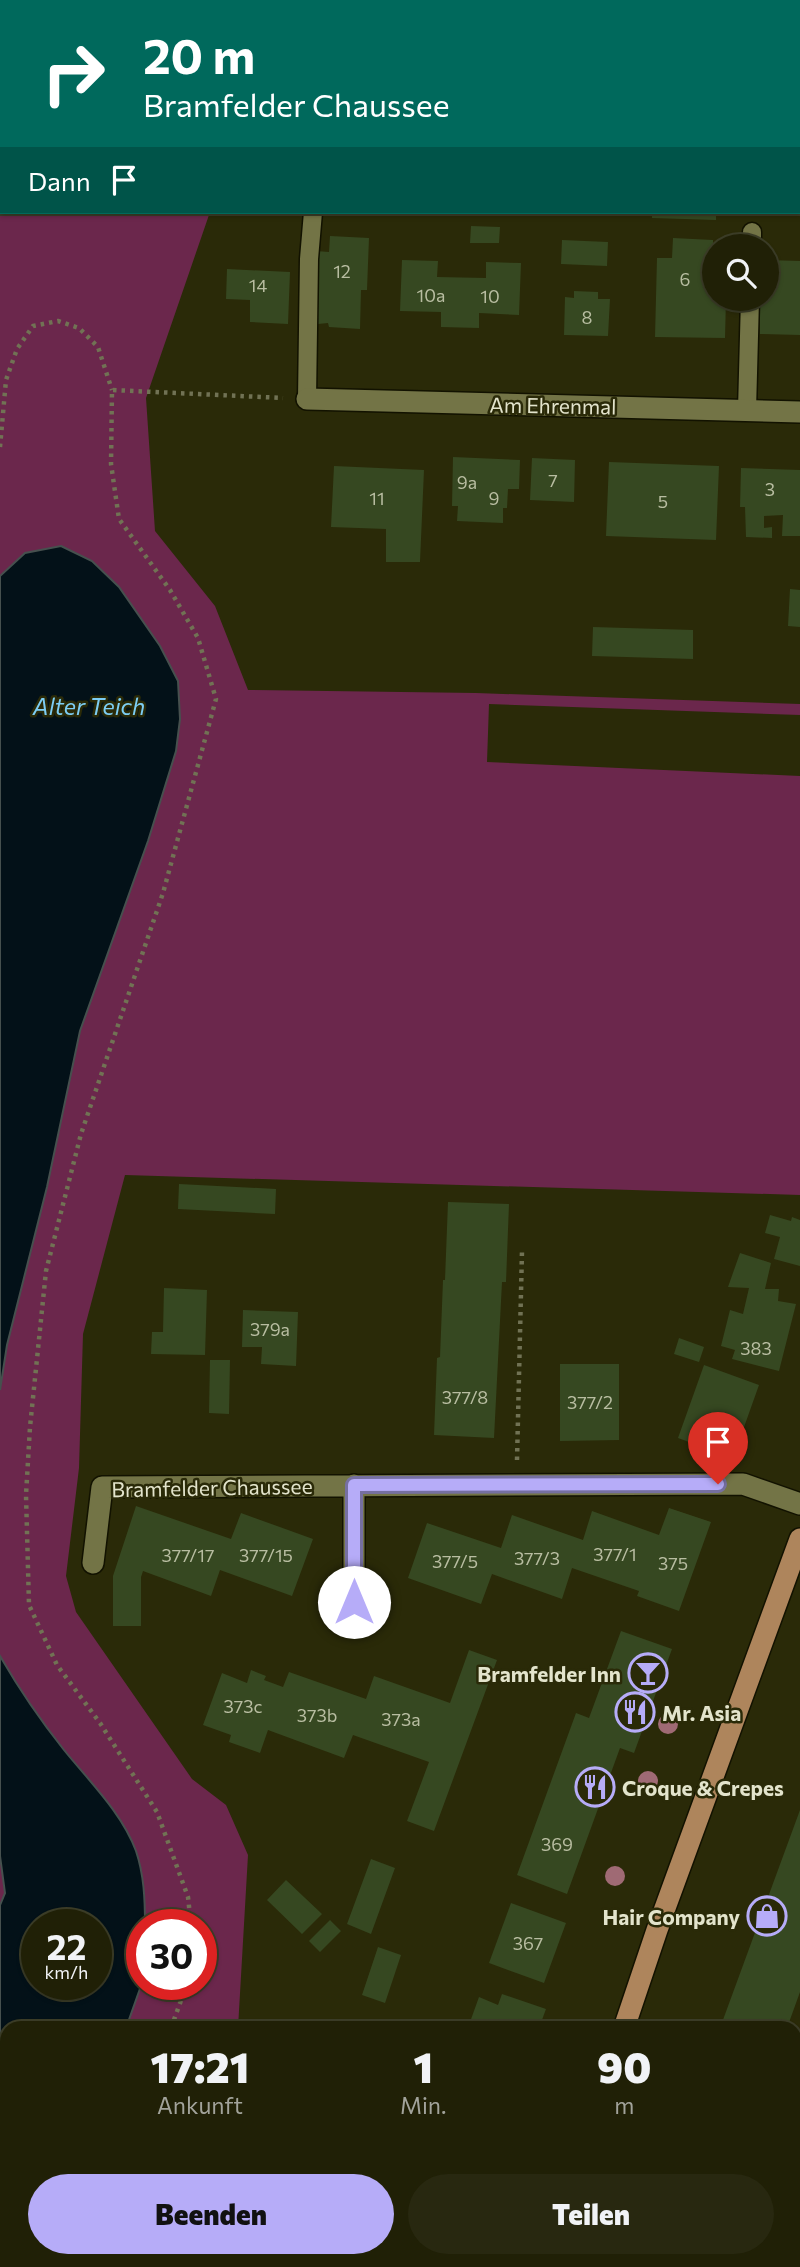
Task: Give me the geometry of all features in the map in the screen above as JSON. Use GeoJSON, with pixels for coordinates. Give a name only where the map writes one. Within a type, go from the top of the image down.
{"type":"FeatureCollection","features":[{"type":"Feature","properties":{"kind":"main road"},"geometry":{"type":"LineString","coordinates":[[626,2021],[800,1539]]}},
{"type":"Feature","properties":{"kind":"street","name":"Am Ehrenmal"},"geometry":{"type":"LineString","coordinates":[[307,399],[800,412]]}},
{"type":"Feature","properties":{"kind":"street","name":"Bramfelder Chaussee"},"geometry":{"type":"LineString","coordinates":[[93,1563],[102,1487],[743,1484],[800,1504]]}},
{"type":"Feature","properties":{"kind":"street"},"geometry":{"type":"LineString","coordinates":[[354,1485],[354,1602]]}},
{"type":"Feature","properties":{"kind":"lane"},"geometry":{"type":"LineString","coordinates":[[307,399],[309,259],[313,214]]}},
{"type":"Feature","properties":{"kind":"lane"},"geometry":{"type":"LineString","coordinates":[[747,410],[750,311]]}},
{"type":"Feature","properties":{"kind":"path"},"geometry":{"type":"LineString","coordinates":[[0,447],[5,380],[17,349],[33,326],[58,320],[79,328],[98,347],[112,390],[111,464],[119,519],[170,590],[198,638],[216,699],[163,893],[81,1134],[46,1272],[26,1495],[29,1605],[57,1665],[100,1723],[157,1812],[188,1897],[189,1909]]}},
{"type":"Feature","properties":{"kind":"path"},"geometry":{"type":"LineString","coordinates":[[112,390],[307,399]]}},
{"type":"Feature","properties":{"kind":"path"},"geometry":{"type":"LineString","coordinates":[[516,1484],[522,1251]]}},
{"type":"Feature","properties":{"kind":"path"},"geometry":{"type":"LineString","coordinates":[[174,2021],[181,2000]]}},
{"type":"Feature","properties":{"kind":"shaded area"},"geometry":{"type":"Polygon","coordinates":[[[0,214],[209,214],[146,398],[155,531],[215,606],[248,690],[476,693],[800,704],[800,715],[489,704],[487,762],[800,776],[800,1195],[125,1175],[83,1334],[79,1468],[66,1576],[76,1612],[192,1779],[226,1805],[248,1855],[238,2021],[0,2021],[0,214]]]}},
{"type":"Feature","properties":{"kind":"water","name":"Alter Teich"},"geometry":{"type":"Polygon","coordinates":[[[61,546],[92,561],[119,587],[160,646],[178,681],[180,719],[176,751],[148,841],[80,1031],[47,1187],[7,1345],[0,1390],[0,576],[25,553],[61,546]]]}},
{"type":"Feature","properties":{"kind":"water"},"geometry":{"type":"Polygon","coordinates":[[[0,1656],[39,1716],[104,1798],[136,1851],[144,1909],[126,1909],[126,2000],[136,2000],[128,2021],[0,2021],[0,1905],[5,1893],[0,1856],[0,1656]]]}},
{"type":"Feature","properties":{"kind":"building"},"geometry":{"type":"Polygon","coordinates":[[[652,214],[716,214],[716,220],[652,218],[652,214]]]}},
{"type":"Feature","properties":{"kind":"building"},"geometry":{"type":"Polygon","coordinates":[[[471,226],[500,227],[499,243],[470,243],[471,226]]]}},
{"type":"Feature","properties":{"kind":"building"},"geometry":{"type":"Polygon","coordinates":[[[330,236],[369,238],[367,290],[361,290],[360,329],[329,327],[328,323],[318,324],[316,251],[329,252],[330,236]]]}},
{"type":"Feature","properties":{"kind":"building"},"geometry":{"type":"Polygon","coordinates":[[[673,238],[702,239],[702,311],[726,311],[725,338],[655,337],[657,258],[672,258],[673,238]]]}},
{"type":"Feature","properties":{"kind":"building"},"geometry":{"type":"Polygon","coordinates":[[[562,240],[608,242],[607,266],[561,264],[562,240]]]}},
{"type":"Feature","properties":{"kind":"building"},"geometry":{"type":"Polygon","coordinates":[[[402,260],[438,261],[437,277],[486,278],[486,262],[521,263],[519,315],[479,313],[479,328],[441,327],[441,312],[400,311],[402,260]]]}},
{"type":"Feature","properties":{"kind":"building"},"geometry":{"type":"Polygon","coordinates":[[[779,260],[800,261],[800,335],[760,334],[760,311],[779,311],[779,260]]]}},
{"type":"Feature","properties":{"kind":"building"},"geometry":{"type":"Polygon","coordinates":[[[227,269],[290,272],[288,324],[250,322],[250,300],[226,299],[227,269]]]}},
{"type":"Feature","properties":{"kind":"building"},"geometry":{"type":"Polygon","coordinates":[[[574,291],[598,292],[598,299],[610,299],[608,336],[564,335],[565,297],[574,298],[574,291]]]}},
{"type":"Feature","properties":{"kind":"building"},"geometry":{"type":"Polygon","coordinates":[[[453,457],[520,460],[519,489],[508,489],[507,508],[503,508],[503,523],[457,521],[458,506],[452,506],[453,457]]]}},
{"type":"Feature","properties":{"kind":"building"},"geometry":{"type":"Polygon","coordinates":[[[532,458],[575,460],[574,502],[530,500],[532,458]]]}},
{"type":"Feature","properties":{"kind":"building"},"geometry":{"type":"Polygon","coordinates":[[[609,462],[719,466],[716,540],[606,536],[609,462]]]}},
{"type":"Feature","properties":{"kind":"building"},"geometry":{"type":"Polygon","coordinates":[[[334,466],[424,470],[420,562],[386,562],[386,529],[331,527],[334,466]]]}},
{"type":"Feature","properties":{"kind":"building"},"geometry":{"type":"Polygon","coordinates":[[[741,468],[800,470],[800,536],[782,536],[783,515],[764,516],[764,528],[772,527],[772,538],[746,537],[745,507],[740,507],[741,468]]]}},
{"type":"Feature","properties":{"kind":"building"},"geometry":{"type":"Polygon","coordinates":[[[790,589],[800,590],[800,627],[788,626],[790,589]]]}},
{"type":"Feature","properties":{"kind":"building"},"geometry":{"type":"Polygon","coordinates":[[[593,627],[693,630],[693,659],[592,656],[593,627]]]}},
{"type":"Feature","properties":{"kind":"building"},"geometry":{"type":"Polygon","coordinates":[[[179,1184],[276,1189],[275,1214],[178,1209],[179,1184]]]}},
{"type":"Feature","properties":{"kind":"building"},"geometry":{"type":"Polygon","coordinates":[[[448,1202],[509,1204],[494,1438],[434,1435],[448,1202]]]}},
{"type":"Feature","properties":{"kind":"building"},"geometry":{"type":"Polygon","coordinates":[[[770,1215],[791,1221],[792,1217],[800,1220],[800,1266],[774,1259],[780,1237],[765,1233],[770,1215]]]}},
{"type":"Feature","properties":{"kind":"building"},"geometry":{"type":"Polygon","coordinates":[[[740,1253],[771,1263],[765,1289],[779,1289],[778,1301],[796,1304],[779,1371],[732,1359],[735,1350],[721,1346],[730,1310],[743,1314],[749,1288],[728,1287],[740,1253]]]}},
{"type":"Feature","properties":{"kind":"building"},"geometry":{"type":"Polygon","coordinates":[[[164,1288],[207,1290],[205,1355],[151,1354],[152,1332],[163,1332],[164,1288]]]}},
{"type":"Feature","properties":{"kind":"building"},"geometry":{"type":"Polygon","coordinates":[[[243,1310],[298,1312],[296,1366],[261,1364],[262,1347],[242,1347],[243,1310]]]}},
{"type":"Feature","properties":{"kind":"building"},"geometry":{"type":"Polygon","coordinates":[[[679,1338],[704,1347],[699,1362],[674,1354],[679,1338]]]}},
{"type":"Feature","properties":{"kind":"building"},"geometry":{"type":"Polygon","coordinates":[[[210,1360],[230,1360],[229,1414],[209,1413],[210,1360]]]}},
{"type":"Feature","properties":{"kind":"building"},"geometry":{"type":"Polygon","coordinates":[[[560,1364],[619,1364],[619,1440],[560,1441],[560,1364]]]}},
{"type":"Feature","properties":{"kind":"building"},"geometry":{"type":"Polygon","coordinates":[[[704,1365],[759,1385],[733,1458],[678,1438],[704,1365]]]}},
{"type":"Feature","properties":{"kind":"building"},"geometry":{"type":"Polygon","coordinates":[[[136,1506],[231,1539],[241,1513],[313,1539],[292,1596],[220,1570],[211,1596],[143,1571],[141,1626],[113,1626],[113,1576],[136,1506]]]}},
{"type":"Feature","properties":{"kind":"building"},"geometry":{"type":"Polygon","coordinates":[[[669,1508],[711,1522],[679,1611],[637,1596],[639,1591],[572,1568],[562,1599],[492,1574],[481,1604],[408,1578],[427,1523],[501,1548],[512,1515],[583,1540],[592,1511],[659,1535],[669,1508]]]}},
{"type":"Feature","properties":{"kind":"building"},"geometry":{"type":"Polygon","coordinates":[[[621,1631],[672,1649],[634,1753],[620,1748],[567,1894],[517,1875],[576,1713],[589,1718],[621,1631]]]}},
{"type":"Feature","properties":{"kind":"building"},"geometry":{"type":"Polygon","coordinates":[[[469,1650],[497,1660],[434,1831],[407,1821],[429,1762],[353,1735],[344,1758],[268,1730],[260,1753],[229,1742],[231,1735],[203,1725],[222,1673],[247,1683],[251,1670],[266,1676],[264,1680],[283,1687],[289,1672],[366,1699],[374,1676],[450,1703],[469,1650]]]}},
{"type":"Feature","properties":{"kind":"building"},"geometry":{"type":"Polygon","coordinates":[[[800,1810],[800,1992],[790,2021],[723,2021],[800,1810]]]}},
{"type":"Feature","properties":{"kind":"building"},"geometry":{"type":"Polygon","coordinates":[[[371,1859],[395,1868],[371,1934],[347,1924],[371,1859]]]}},
{"type":"Feature","properties":{"kind":"building"},"geometry":{"type":"Polygon","coordinates":[[[286,1880],[322,1914],[302,1934],[267,1900],[286,1880]]]}},
{"type":"Feature","properties":{"kind":"building"},"geometry":{"type":"Polygon","coordinates":[[[511,1903],[566,1923],[544,1983],[489,1963],[511,1903]]]}},
{"type":"Feature","properties":{"kind":"building"},"geometry":{"type":"Polygon","coordinates":[[[330,1920],[341,1931],[320,1952],[309,1941],[330,1920]]]}},
{"type":"Feature","properties":{"kind":"building"},"geometry":{"type":"Polygon","coordinates":[[[378,1947],[401,1955],[385,2003],[362,1995],[378,1947]]]}},
{"type":"Feature","properties":{"kind":"building"},"geometry":{"type":"Polygon","coordinates":[[[502,1994],[546,2009],[542,2021],[470,2021],[479,1997],[498,2005],[502,1994]]]}},
{"type":"Feature","properties":{"kind":"place","name":"Bramfelder Inn"},"geometry":{"type":"Point","coordinates":[648,1673]}},
{"type":"Feature","properties":{"kind":"place","name":"Mr. Asia"},"geometry":{"type":"Point","coordinates":[635,1712]}},
{"type":"Feature","properties":{"kind":"place","name":"Croque & Crepes"},"geometry":{"type":"Point","coordinates":[595,1787]}},
{"type":"Feature","properties":{"kind":"place","name":"Hair Company"},"geometry":{"type":"Point","coordinates":[767,1916]}},
{"type":"Feature","properties":{"kind":"route"},"geometry":{"type":"LineString","coordinates":[[354,1602],[354,1485],[718,1484]]}}]}
